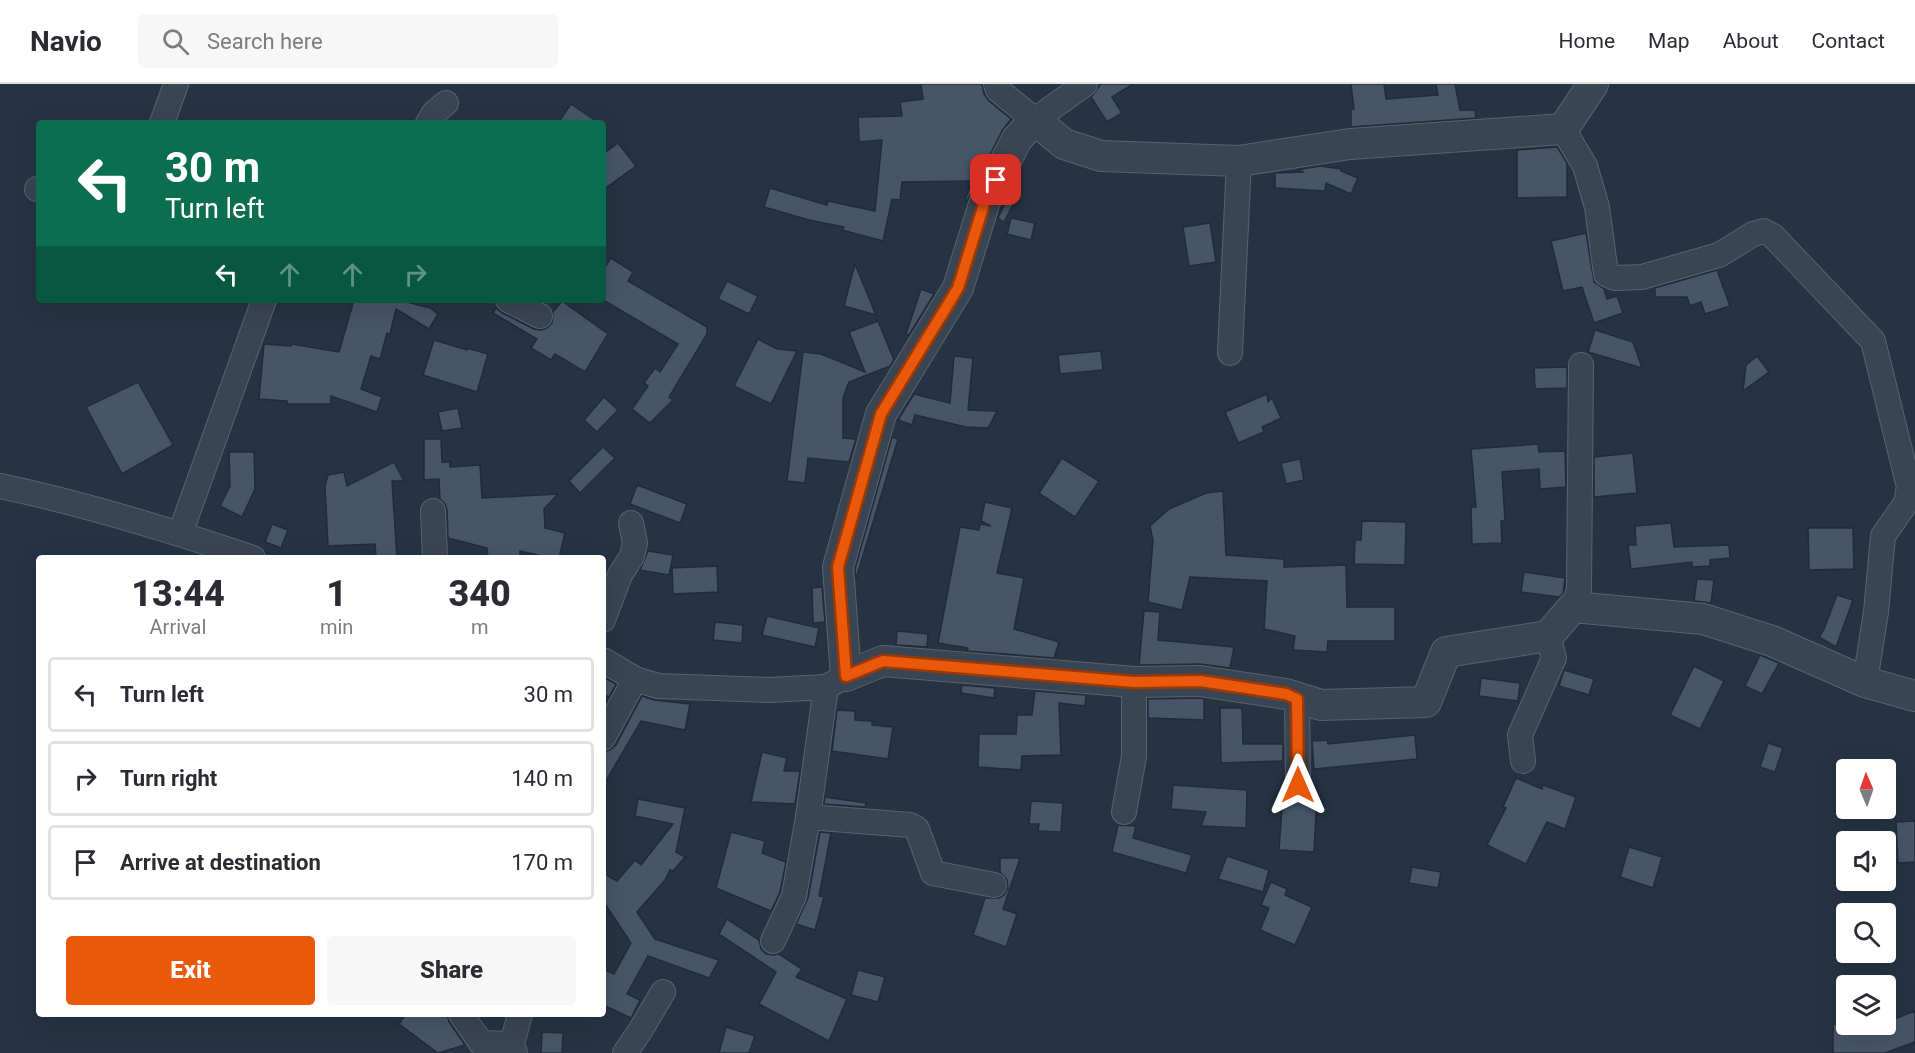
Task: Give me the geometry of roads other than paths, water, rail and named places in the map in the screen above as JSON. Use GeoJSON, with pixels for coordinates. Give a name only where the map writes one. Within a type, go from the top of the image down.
{"type":"FeatureCollection","features":[{"type":"Feature","properties":{"kind":"street"},"geometry":{"type":"LineString","coordinates":[[163,120],[176,84]]}},
{"type":"Feature","properties":{"kind":"street"},"geometry":{"type":"LineString","coordinates":[[996,84],[999,90],[1064,144],[1101,156],[1239,161],[1350,144],[1563,129]]}},
{"type":"Feature","properties":{"kind":"street"},"geometry":{"type":"LineString","coordinates":[[773,941],[794,896],[836,681],[838,567],[881,414],[958,288],[985,201],[1017,139],[1035,120],[1084,84]]}},
{"type":"Feature","properties":{"kind":"street"},"geometry":{"type":"LineString","coordinates":[[1563,129],[1593,84]]}},
{"type":"Feature","properties":{"kind":"street"},"geometry":{"type":"LineString","coordinates":[[430,120],[446,103]]}},
{"type":"Feature","properties":{"kind":"street"},"geometry":{"type":"LineString","coordinates":[[1563,129],[1585,166],[1597,207],[1606,274],[1615,278],[1642,277],[1719,255],[1753,234],[1764,231],[1773,236],[1873,342],[1909,487],[1906,503],[1882,536],[1876,612],[1865,682]]}},
{"type":"Feature","properties":{"kind":"street"},"geometry":{"type":"LineString","coordinates":[[1230,353],[1239,161]]}},
{"type":"Feature","properties":{"kind":"street"},"geometry":{"type":"LineString","coordinates":[[180,534],[263,303]]}},
{"type":"Feature","properties":{"kind":"street"},"geometry":{"type":"LineString","coordinates":[[514,303],[540,316]]}},
{"type":"Feature","properties":{"kind":"street"},"geometry":{"type":"LineString","coordinates":[[606,662],[636,679],[658,686],[769,690],[836,681],[883,661],[1134,682],[1200,681],[1286,694],[1322,705],[1426,702],[1446,652],[1548,636],[1573,607],[1579,591],[1581,365]]}},
{"type":"Feature","properties":{"kind":"street"},"geometry":{"type":"LineString","coordinates":[[0,486],[37,493],[244,555]]}},
{"type":"Feature","properties":{"kind":"street"},"geometry":{"type":"LineString","coordinates":[[433,511],[435,555]]}},
{"type":"Feature","properties":{"kind":"street"},"geometry":{"type":"LineString","coordinates":[[606,612],[620,575],[632,556],[635,543],[632,523]]}},
{"type":"Feature","properties":{"kind":"street"},"geometry":{"type":"LineString","coordinates":[[1573,607],[1703,619],[1772,641],[1865,682],[1915,696]]}},
{"type":"Feature","properties":{"kind":"street"},"geometry":{"type":"LineString","coordinates":[[1522,761],[1520,735],[1554,658],[1548,636]]}},
{"type":"Feature","properties":{"kind":"street"},"geometry":{"type":"LineString","coordinates":[[606,733],[636,679]]}},
{"type":"Feature","properties":{"kind":"street"},"geometry":{"type":"LineString","coordinates":[[1124,812],[1134,756],[1134,682]]}},
{"type":"Feature","properties":{"kind":"street"},"geometry":{"type":"LineString","coordinates":[[1297,699],[1298,785]]}},
{"type":"Feature","properties":{"kind":"street"},"geometry":{"type":"LineString","coordinates":[[808,817],[910,825],[917,829],[933,873],[994,885]]}},
{"type":"Feature","properties":{"kind":"street"},"geometry":{"type":"LineString","coordinates":[[625,1053],[663,992]]}},
{"type":"Feature","properties":{"kind":"street"},"geometry":{"type":"LineString","coordinates":[[463,1017],[481,1043],[514,1048],[519,1017]]}}]}
